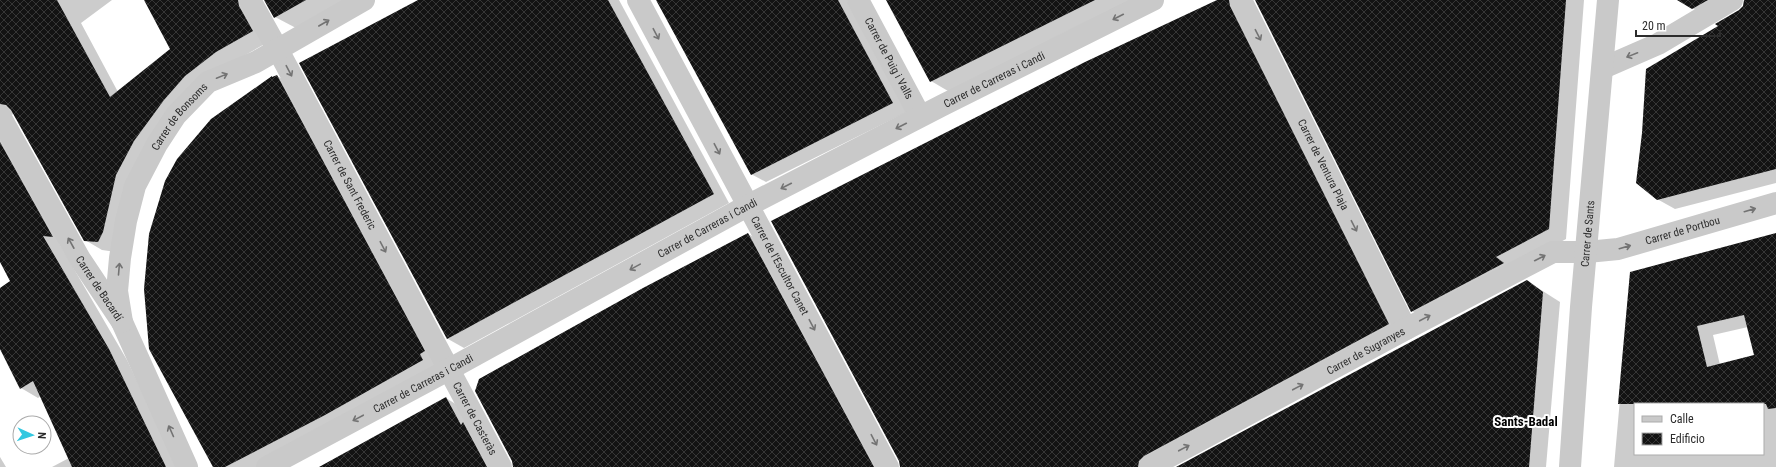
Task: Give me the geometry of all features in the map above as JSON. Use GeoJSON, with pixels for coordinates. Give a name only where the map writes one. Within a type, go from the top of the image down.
{"type":"FeatureCollection","features":[{"type":"Feature","properties":{"kind":"street","name":"Carrer de Sant Frederic"},"geometry":{"type":"LineString","coordinates":[[250,0],[448,370]]}},
{"type":"Feature","properties":{"kind":"street","name":"Carrer de Bonsoms"},"geometry":{"type":"LineString","coordinates":[[122,322],[117,291],[120,258],[126,221],[135,186],[157,144],[176,115],[208,82],[253,64],[364,0]]}},
{"type":"Feature","properties":{"kind":"street","name":"Carrer de l'Escultor Canet"},"geometry":{"type":"LineString","coordinates":[[638,0],[888,467]]}},
{"type":"Feature","properties":{"kind":"street","name":"Carrer de Puig i Valls"},"geometry":{"type":"LineString","coordinates":[[858,0],[920,116]]}},
{"type":"Feature","properties":{"kind":"street","name":"Carrer de Carreras i Candi"},"geometry":{"type":"LineString","coordinates":[[267,467],[448,370],[747,206],[920,116],[1153,0]]}},
{"type":"Feature","properties":{"kind":"street","name":"Carrer de Ventura Plaja"},"geometry":{"type":"LineString","coordinates":[[1241,0],[1406,328]]}},
{"type":"Feature","properties":{"kind":"street","name":"Carrer de Sants"},"geometry":{"type":"LineString","coordinates":[[1570,467],[1581,307],[1608,0]]}},
{"type":"Feature","properties":{"kind":"street"},"geometry":{"type":"LineString","coordinates":[[1603,68],[1658,44],[1732,0]]}},
{"type":"Feature","properties":{"kind":"street","name":"Carrer de Bacardí"},"geometry":{"type":"LineString","coordinates":[[0,116],[80,259],[122,322],[187,467]]}},
{"type":"Feature","properties":{"kind":"street","name":"Carrer de Portbou"},"geometry":{"type":"LineString","coordinates":[[1587,252],[1618,249],[1776,203]]}},
{"type":"Feature","properties":{"kind":"street","name":"Carrer de Sugranyes"},"geometry":{"type":"LineString","coordinates":[[1150,467],[1406,328],[1552,252],[1587,252]]}},
{"type":"Feature","properties":{"kind":"street","name":"Carrer de Casteràs"},"geometry":{"type":"LineString","coordinates":[[448,370],[500,467]]}},
{"type":"Feature","properties":{"kind":"building"},"geometry":{"type":"Polygon","coordinates":[[[0,0],[57,0],[110,97],[170,49],[144,0],[238,0],[239,6],[253,31],[216,52],[185,76],[164,100],[134,141],[116,175],[103,232],[98,242],[84,241],[11,110],[6,105],[0,104],[0,0]]]}},
{"type":"Feature","properties":{"kind":"building"},"geometry":{"type":"Polygon","coordinates":[[[264,0],[306,0],[274,18],[264,0]]]}},
{"type":"Feature","properties":{"kind":"building"},"geometry":{"type":"Polygon","coordinates":[[[418,0],[608,0],[714,194],[447,339],[299,63],[418,0]]]}},
{"type":"Feature","properties":{"kind":"building"},"geometry":{"type":"Polygon","coordinates":[[[656,0],[838,0],[893,103],[751,175],[656,0]]]}},
{"type":"Feature","properties":{"kind":"building"},"geometry":{"type":"Polygon","coordinates":[[[886,0],[1095,0],[930,82],[886,0]]]}},
{"type":"Feature","properties":{"kind":"building"},"geometry":{"type":"Polygon","coordinates":[[[1217,0],[1229,0],[1230,6],[1389,324],[1144,456],[1139,461],[1138,467],[900,467],[899,461],[771,221],[1085,62],[1217,0]]]}},
{"type":"Feature","properties":{"kind":"building"},"geometry":{"type":"Polygon","coordinates":[[[1255,0],[1566,0],[1549,229],[1496,257],[1504,263],[1411,312],[1255,0]]]}},
{"type":"Feature","properties":{"kind":"building"},"geometry":{"type":"Polygon","coordinates":[[[1677,0],[1708,0],[1692,9],[1677,0]]]}},
{"type":"Feature","properties":{"kind":"building"},"geometry":{"type":"Polygon","coordinates":[[[1744,0],[1776,0],[1776,169],[1657,200],[1636,183],[1642,133],[1646,69],[1718,26],[1715,24],[1739,10],[1743,6],[1744,0]]]}},
{"type":"Feature","properties":{"kind":"building"},"geometry":{"type":"Polygon","coordinates":[[[277,75],[425,351],[420,354],[423,360],[325,415],[225,467],[213,467],[149,349],[144,289],[149,234],[165,181],[177,159],[211,119],[272,76],[277,75]]]}},
{"type":"Feature","properties":{"kind":"building"},"geometry":{"type":"Polygon","coordinates":[[[0,142],[53,237],[43,236],[109,349],[166,467],[72,467],[52,423],[52,415],[48,415],[33,381],[20,389],[0,349],[0,288],[10,281],[0,262],[0,142]]]}},
{"type":"Feature","properties":{"kind":"building"},"geometry":{"type":"Polygon","coordinates":[[[748,233],[874,467],[513,467],[512,461],[475,391],[479,379],[643,288],[748,233]]]}},
{"type":"Feature","properties":{"kind":"building"},"geometry":{"type":"Polygon","coordinates":[[[1776,233],[1776,408],[1768,409],[1764,403],[1618,404],[1630,272],[1776,233]],[[1744,315],[1697,326],[1707,367],[1754,355],[1744,315]]]}},
{"type":"Feature","properties":{"kind":"building"},"geometry":{"type":"Polygon","coordinates":[[[1527,280],[1543,292],[1529,467],[1176,467],[1527,280]]]}},
{"type":"Feature","properties":{"kind":"building"},"geometry":{"type":"Polygon","coordinates":[[[446,397],[461,425],[463,422],[487,467],[319,467],[446,397]]]}},
{"type":"Feature","properties":{"kind":"district","name":"Sants-Badal"},"geometry":{"type":"Point","coordinates":[1526,421]}}]}
